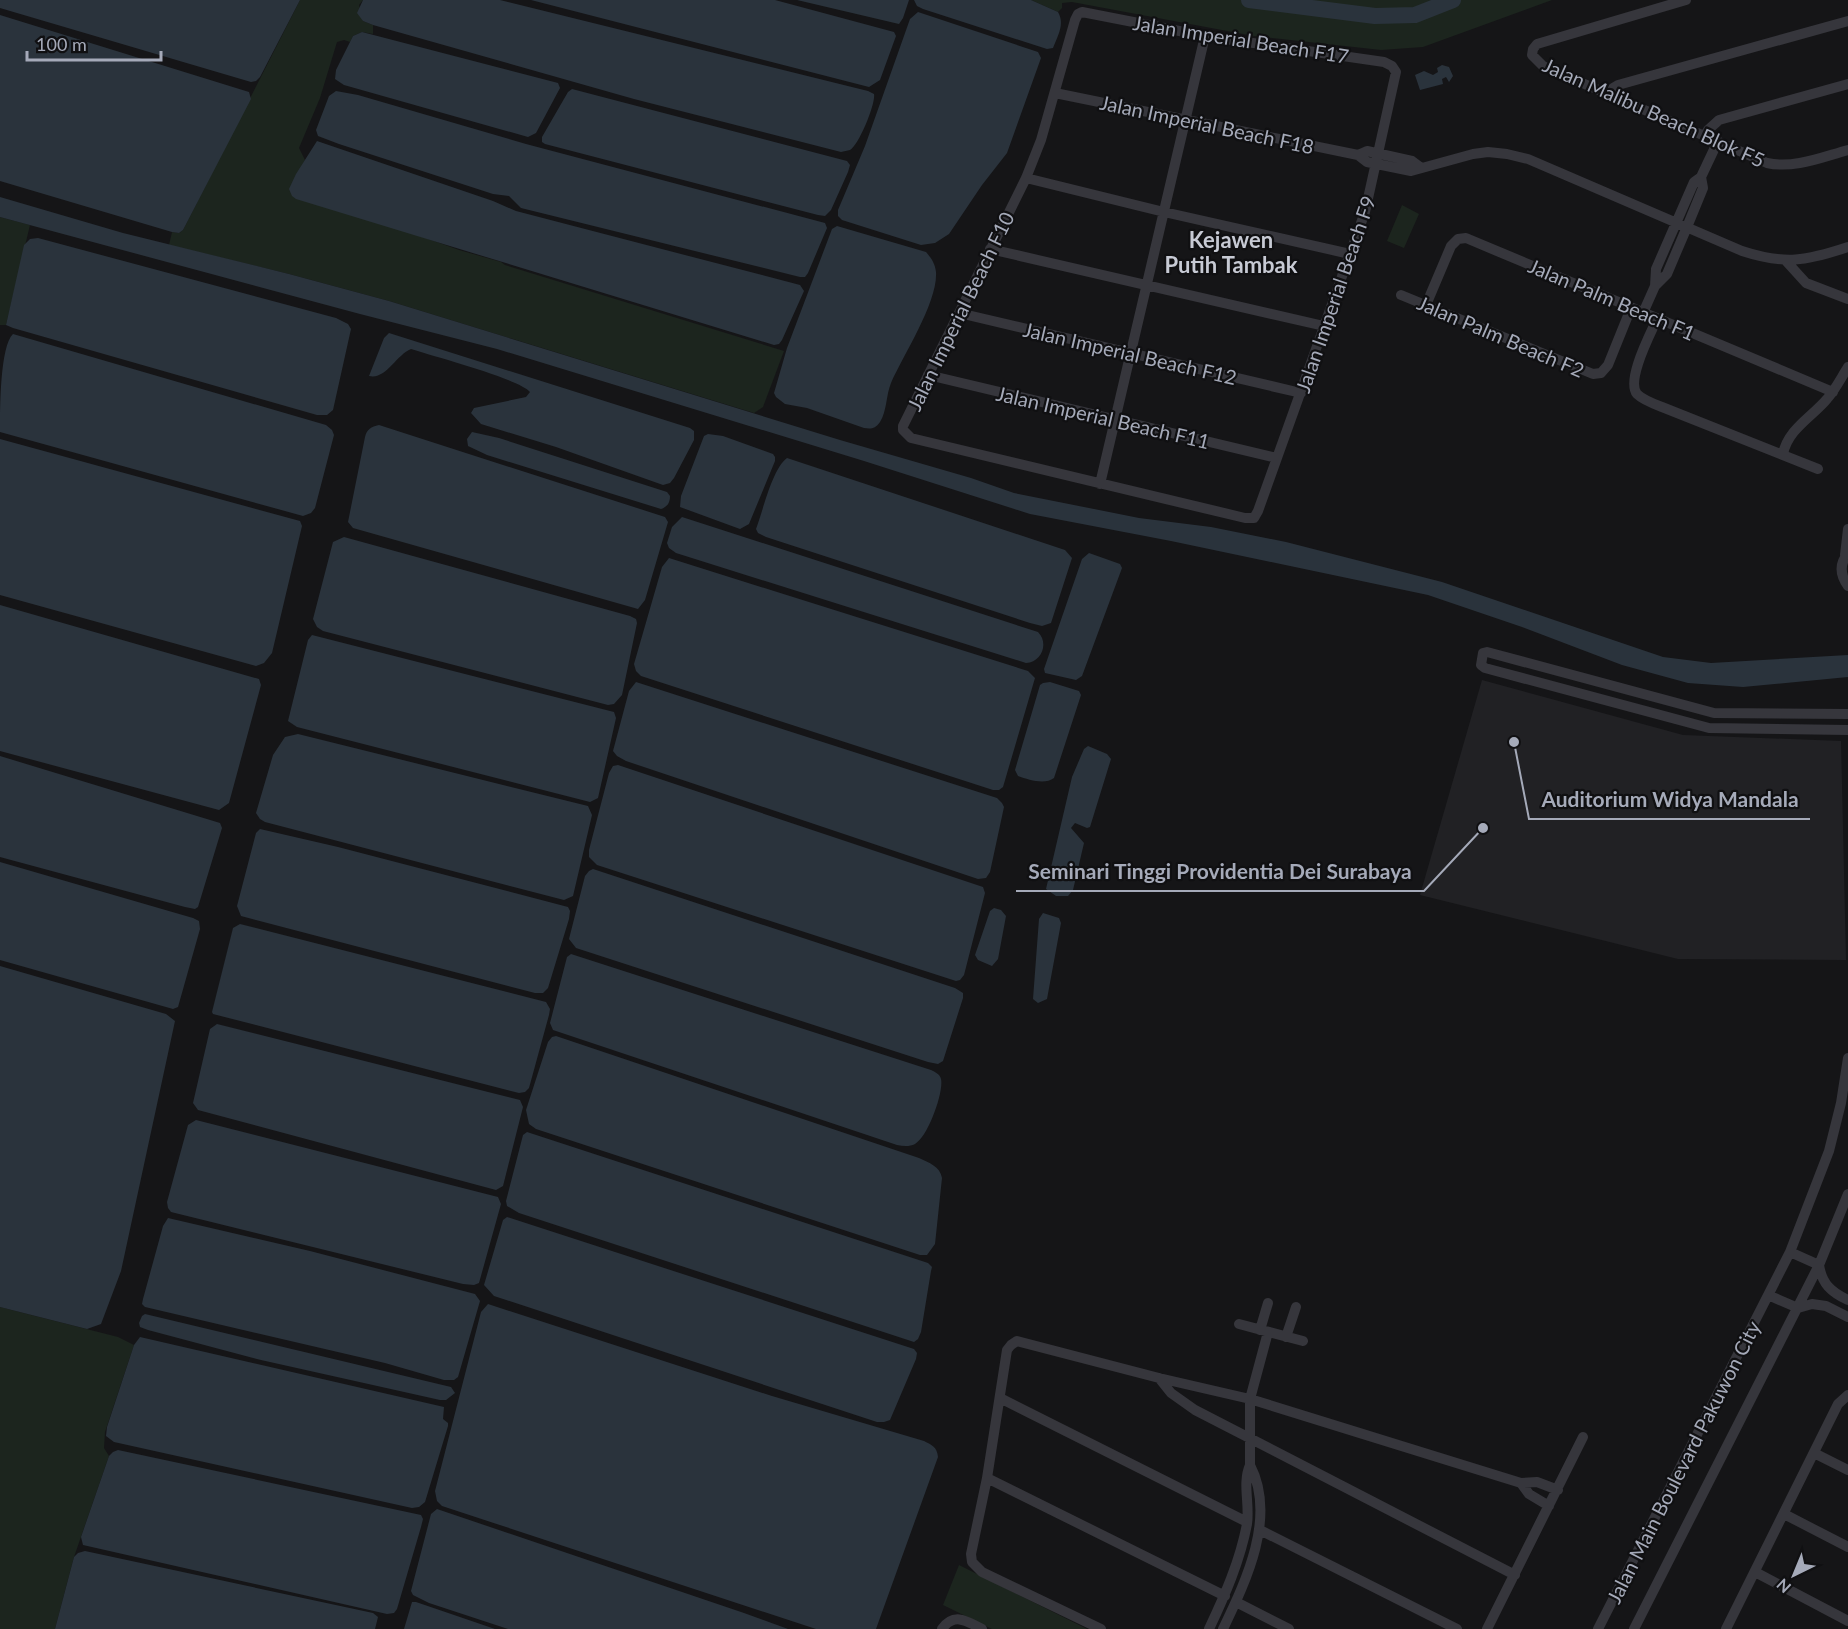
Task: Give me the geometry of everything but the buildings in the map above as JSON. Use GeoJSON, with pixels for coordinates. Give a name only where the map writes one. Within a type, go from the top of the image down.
{"type":"FeatureCollection","features":[{"type":"Feature","properties":{"kind":"street","name":"Jalan Malibu Beach Blok F5"},"geometry":{"type":"LineString","coordinates":[[1686,0],[1537,44],[1532,55],[1543,66],[1767,163],[1780,166],[1795,164],[1848,150]]}},
{"type":"Feature","properties":{"kind":"street","name":"Jalan Imperial Beach F17"},"geometry":{"type":"LineString","coordinates":[[1082,12],[1205,36],[1384,62],[1392,66],[1396,72]]}},
{"type":"Feature","properties":{"kind":"street","name":"Jalan Imperial Beach F10"},"geometry":{"type":"LineString","coordinates":[[1082,12],[1075,20],[1041,140],[1026,178],[903,430],[907,436],[1245,518],[1254,518],[1258,511]]}},
{"type":"Feature","properties":{"kind":"street"},"geometry":{"type":"LineString","coordinates":[[1611,95],[1613,88],[1618,85],[1848,21]]}},
{"type":"Feature","properties":{"kind":"street"},"geometry":{"type":"LineString","coordinates":[[1100,484],[1205,36]]}},
{"type":"Feature","properties":{"kind":"street","name":"Jalan Imperial Beach F9"},"geometry":{"type":"LineString","coordinates":[[1258,511],[1365,212],[1396,72]]}},
{"type":"Feature","properties":{"kind":"street"},"geometry":{"type":"LineString","coordinates":[[1705,136],[1719,120],[1848,84]]}},
{"type":"Feature","properties":{"kind":"street","name":"Jalan Imperial Beach F18"},"geometry":{"type":"LineString","coordinates":[[1055,93],[1358,155],[1367,162],[1377,158],[1411,171],[1473,154],[1488,152],[1507,154],[1528,159],[1742,251],[1765,258],[1786,261],[1814,258],[1848,247]]}},
{"type":"Feature","properties":{"kind":"street"},"geometry":{"type":"LineString","coordinates":[[1644,314],[1655,286],[1656,269],[1694,182],[1701,177],[1718,141]]}},
{"type":"Feature","properties":{"kind":"street"},"geometry":{"type":"LineString","coordinates":[[1655,286],[1666,274],[1688,227],[1703,188],[1701,177]]}},
{"type":"Feature","properties":{"kind":"street"},"geometry":{"type":"LineString","coordinates":[[1026,178],[1350,254]]}},
{"type":"Feature","properties":{"kind":"street","name":"Jalan Palm Beach F1"},"geometry":{"type":"LineString","coordinates":[[1426,305],[1451,246],[1454,242],[1466,238],[1833,392]]}},
{"type":"Feature","properties":{"kind":"street"},"geometry":{"type":"LineString","coordinates":[[990,249],[1324,326]]}},
{"type":"Feature","properties":{"kind":"street"},"geometry":{"type":"LineString","coordinates":[[1786,261],[1806,283],[1848,299]]}},
{"type":"Feature","properties":{"kind":"street","name":"Jalan Palm Beach F2"},"geometry":{"type":"LineString","coordinates":[[1401,295],[1593,374],[1600,373],[1608,365],[1631,309]]}},
{"type":"Feature","properties":{"kind":"street","name":"Jalan Imperial Beach F12"},"geometry":{"type":"LineString","coordinates":[[959,313],[1301,393]]}},
{"type":"Feature","properties":{"kind":"street"},"geometry":{"type":"LineString","coordinates":[[1657,319],[1635,371],[1633,384],[1636,392],[1662,408],[1818,469]]}},
{"type":"Feature","properties":{"kind":"street"},"geometry":{"type":"LineString","coordinates":[[1783,454],[1784,446],[1794,430],[1833,392],[1848,367]]}},
{"type":"Feature","properties":{"kind":"street","name":"Jalan Imperial Beach F11"},"geometry":{"type":"LineString","coordinates":[[928,375],[1277,458]]}},
{"type":"Feature","properties":{"kind":"street"},"geometry":{"type":"LineString","coordinates":[[1848,529],[1847,554],[1841,571],[1848,587]]}},
{"type":"Feature","properties":{"kind":"street"},"geometry":{"type":"LineString","coordinates":[[1848,714],[1714,713],[1487,652],[1483,653],[1482,665],[1485,668],[1709,728],[1848,730]]}},
{"type":"Feature","properties":{"kind":"street"},"geometry":{"type":"LineString","coordinates":[[1645,711],[1648,696]]}},
{"type":"Feature","properties":{"kind":"street","name":"Jalan Main Boulevard Pakuwon City"},"geometry":{"type":"LineString","coordinates":[[1599,1629],[1790,1252],[1829,1151],[1841,1103],[1848,1058]]}},
{"type":"Feature","properties":{"kind":"street","name":"Jalan Main Boulevard Pakuwon City"},"geometry":{"type":"LineString","coordinates":[[1634,1629],[1798,1308],[1819,1265],[1848,1194]]}},
{"type":"Feature","properties":{"kind":"street"},"geometry":{"type":"LineString","coordinates":[[1790,1252],[1819,1265],[1822,1280],[1833,1293],[1848,1300]]}},
{"type":"Feature","properties":{"kind":"street"},"geometry":{"type":"LineString","coordinates":[[1826,1306],[1833,1293]]}},
{"type":"Feature","properties":{"kind":"street"},"geometry":{"type":"LineString","coordinates":[[1768,1295],[1798,1308],[1812,1304],[1826,1306],[1848,1317]]}},
{"type":"Feature","properties":{"kind":"street"},"geometry":{"type":"LineString","coordinates":[[1223,1629],[1252,1563],[1260,1530],[1258,1490],[1250,1465],[1250,1399],[1268,1303]]}},
{"type":"Feature","properties":{"kind":"street"},"geometry":{"type":"LineString","coordinates":[[1286,1337],[1296,1307]]}},
{"type":"Feature","properties":{"kind":"street"},"geometry":{"type":"LineString","coordinates":[[1239,1324],[1303,1341]]}},
{"type":"Feature","properties":{"kind":"street"},"geometry":{"type":"LineString","coordinates":[[1101,1629],[982,1572],[974,1564],[971,1554],[987,1478],[1007,1350],[1017,1341],[1250,1399],[1521,1483],[1537,1482],[1558,1490]]}},
{"type":"Feature","properties":{"kind":"street"},"geometry":{"type":"LineString","coordinates":[[1159,1378],[1166,1388],[1184,1404],[1515,1575]]}},
{"type":"Feature","properties":{"kind":"street"},"geometry":{"type":"LineString","coordinates":[[1726,1629],[1838,1404],[1848,1395]]}},
{"type":"Feature","properties":{"kind":"street"},"geometry":{"type":"LineString","coordinates":[[1000,1398],[1247,1522]]}},
{"type":"Feature","properties":{"kind":"street"},"geometry":{"type":"LineString","coordinates":[[1487,1629],[1583,1437]]}},
{"type":"Feature","properties":{"kind":"street"},"geometry":{"type":"LineString","coordinates":[[1814,1453],[1848,1470]]}},
{"type":"Feature","properties":{"kind":"street"},"geometry":{"type":"LineString","coordinates":[[1209,1629],[1225,1596],[1239,1557],[1247,1522],[1248,1493],[1245,1474],[1250,1465]]}},
{"type":"Feature","properties":{"kind":"street"},"geometry":{"type":"LineString","coordinates":[[987,1478],[1225,1596]]}},
{"type":"Feature","properties":{"kind":"street"},"geometry":{"type":"LineString","coordinates":[[1521,1483],[1529,1494],[1549,1506]]}},
{"type":"Feature","properties":{"kind":"street"},"geometry":{"type":"LineString","coordinates":[[1784,1514],[1848,1547]]}},
{"type":"Feature","properties":{"kind":"street"},"geometry":{"type":"LineString","coordinates":[[1260,1530],[1457,1629]]}},
{"type":"Feature","properties":{"kind":"street"},"geometry":{"type":"LineString","coordinates":[[1755,1572],[1848,1621]]}},
{"type":"Feature","properties":{"kind":"street"},"geometry":{"type":"LineString","coordinates":[[1236,1602],[1288,1629]]}},
{"type":"Feature","properties":{"kind":"street"},"geometry":{"type":"LineString","coordinates":[[942,1629],[956,1618],[982,1629]]}},
{"type":"Feature","properties":{"kind":"shaded area"},"geometry":{"type":"Polygon","coordinates":[[[0,0],[300,0],[260,77],[251,82],[0,8],[0,0]]]}},
{"type":"Feature","properties":{"kind":"shaded area"},"geometry":{"type":"Polygon","coordinates":[[[300,0],[363,0],[359,5],[363,21],[373,25],[373,34],[362,32],[353,36],[350,42],[344,40],[337,42],[320,98],[299,148],[305,160],[290,189],[459,250],[784,351],[763,407],[754,413],[389,301],[169,245],[172,232],[179,233],[183,230],[300,0]]]}},
{"type":"Feature","properties":{"kind":"shaded area"},"geometry":{"type":"Polygon","coordinates":[[[363,0],[500,0],[868,91],[874,94],[874,99],[866,124],[854,147],[841,152],[634,99],[373,25],[363,21],[357,13],[363,0]]]}},
{"type":"Feature","properties":{"kind":"shaded area"},"geometry":{"type":"Polygon","coordinates":[[[531,0],[775,0],[894,32],[896,36],[880,80],[869,87],[531,0]]]}},
{"type":"Feature","properties":{"kind":"shaded area"},"geometry":{"type":"Polygon","coordinates":[[[797,0],[909,0],[899,24],[797,0]]]}},
{"type":"Feature","properties":{"kind":"shaded area"},"geometry":{"type":"Polygon","coordinates":[[[914,0],[1031,0],[1058,12],[1061,21],[1060,30],[1053,48],[1047,49],[923,9],[917,6],[914,0]]]}},
{"type":"Feature","properties":{"kind":"shaded area"},"geometry":{"type":"Polygon","coordinates":[[[1031,0],[1552,0],[1423,47],[1381,50],[1254,36],[1072,2],[1062,3],[1062,8],[1058,12],[1031,0]]]}},
{"type":"Feature","properties":{"kind":"shaded area"},"geometry":{"type":"Polygon","coordinates":[[[918,12],[1038,52],[1041,58],[1007,153],[949,234],[935,243],[921,245],[842,220],[838,216],[838,210],[865,146],[910,19],[918,12]]]}},
{"type":"Feature","properties":{"kind":"shaded area"},"geometry":{"type":"Polygon","coordinates":[[[0,15],[249,92],[251,99],[183,230],[179,233],[172,232],[0,181],[0,15]]]}},
{"type":"Feature","properties":{"kind":"shaded area"},"geometry":{"type":"Polygon","coordinates":[[[362,32],[558,83],[560,88],[536,133],[528,137],[344,85],[335,79],[336,70],[353,36],[362,32]]]}},
{"type":"Feature","properties":{"kind":"shaded area"},"geometry":{"type":"Polygon","coordinates":[[[1442,65],[1449,67],[1453,76],[1449,82],[1446,77],[1442,79],[1443,84],[1420,90],[1415,75],[1424,71],[1433,75],[1442,65]]]}},
{"type":"Feature","properties":{"kind":"shaded area"},"geometry":{"type":"Polygon","coordinates":[[[572,89],[847,161],[850,165],[848,172],[831,210],[825,216],[545,144],[542,142],[542,137],[568,92],[572,89]]]}},
{"type":"Feature","properties":{"kind":"shaded area"},"geometry":{"type":"Polygon","coordinates":[[[336,91],[358,95],[526,144],[825,223],[827,228],[808,273],[805,277],[800,277],[521,208],[509,196],[493,194],[318,136],[316,130],[329,96],[336,91]]]}},
{"type":"Feature","properties":{"kind":"shaded area"},"geometry":{"type":"Polygon","coordinates":[[[317,141],[493,201],[516,211],[800,285],[804,291],[782,340],[779,344],[774,345],[296,199],[289,189],[317,141]]]}},
{"type":"Feature","properties":{"kind":"shaded area"},"geometry":{"type":"Polygon","coordinates":[[[0,197],[123,233],[389,301],[1014,493],[1139,518],[1211,527],[1286,542],[1442,582],[1663,657],[1711,663],[1848,655],[1848,677],[1743,687],[1688,683],[1622,665],[1522,627],[1428,595],[1030,514],[497,349],[0,217],[0,197]]]}},
{"type":"Feature","properties":{"kind":"shaded area"},"geometry":{"type":"Polygon","coordinates":[[[1402,205],[1419,214],[1404,248],[1387,241],[1402,205]]]}},
{"type":"Feature","properties":{"kind":"shaded area"},"geometry":{"type":"Polygon","coordinates":[[[0,217],[30,225],[6,325],[0,325],[0,217]]]}},
{"type":"Feature","properties":{"kind":"shaded area"},"geometry":{"type":"Polygon","coordinates":[[[837,226],[926,252],[933,261],[936,272],[932,298],[926,313],[891,383],[882,418],[876,426],[871,428],[864,428],[807,408],[785,404],[774,393],[787,348],[832,229],[837,226]]]}},
{"type":"Feature","properties":{"kind":"shaded area"},"geometry":{"type":"Polygon","coordinates":[[[38,238],[336,318],[348,324],[351,329],[333,410],[327,415],[317,415],[6,325],[24,245],[30,239],[38,238]]]}},
{"type":"Feature","properties":{"kind":"shaded area"},"geometry":{"type":"Polygon","coordinates":[[[389,333],[690,428],[694,431],[694,440],[674,478],[670,483],[663,485],[556,447],[481,424],[471,413],[474,408],[526,397],[530,392],[510,381],[411,349],[386,371],[369,376],[384,338],[389,333]]]}},
{"type":"Feature","properties":{"kind":"shaded area"},"geometry":{"type":"Polygon","coordinates":[[[13,334],[326,425],[334,435],[315,508],[311,513],[303,516],[0,432],[3,364],[5,351],[13,334]]]}},
{"type":"Feature","properties":{"kind":"shaded area"},"geometry":{"type":"Polygon","coordinates":[[[379,425],[665,517],[668,522],[645,600],[638,609],[353,528],[348,522],[365,437],[370,429],[379,425]]]}},
{"type":"Feature","properties":{"kind":"shaded area"},"geometry":{"type":"Polygon","coordinates":[[[472,432],[499,438],[667,492],[670,496],[669,501],[661,509],[487,455],[468,446],[467,439],[472,432]]]}},
{"type":"Feature","properties":{"kind":"shaded area"},"geometry":{"type":"Polygon","coordinates":[[[708,434],[723,436],[773,454],[775,457],[749,524],[740,529],[680,507],[681,496],[704,436],[708,434]]]}},
{"type":"Feature","properties":{"kind":"shaded area"},"geometry":{"type":"Polygon","coordinates":[[[0,439],[300,521],[302,526],[272,653],[264,663],[256,666],[0,595],[0,439]]]}},
{"type":"Feature","properties":{"kind":"shaded area"},"geometry":{"type":"Polygon","coordinates":[[[787,458],[1065,550],[1072,558],[1051,623],[1042,626],[1030,623],[758,533],[756,529],[772,481],[787,458]]]}},
{"type":"Feature","properties":{"kind":"shaded area"},"geometry":{"type":"Polygon","coordinates":[[[682,517],[1038,632],[1043,641],[1042,651],[1040,656],[1032,662],[1026,663],[676,553],[669,548],[667,543],[672,527],[682,517]]]}},
{"type":"Feature","properties":{"kind":"shaded area"},"geometry":{"type":"Polygon","coordinates":[[[344,537],[636,619],[622,695],[614,704],[608,705],[323,631],[317,627],[313,619],[333,542],[344,537]]]}},
{"type":"Feature","properties":{"kind":"shaded area"},"geometry":{"type":"Polygon","coordinates":[[[1089,553],[1120,564],[1122,568],[1082,676],[1076,680],[1045,673],[1044,669],[1082,559],[1089,553]]]}},
{"type":"Feature","properties":{"kind":"shaded area"},"geometry":{"type":"Polygon","coordinates":[[[669,558],[1028,671],[1035,678],[1003,787],[993,790],[641,676],[634,664],[662,567],[669,558]]]}},
{"type":"Feature","properties":{"kind":"shaded area"},"geometry":{"type":"Polygon","coordinates":[[[0,605],[259,679],[261,685],[229,803],[219,810],[0,751],[0,605]]]}},
{"type":"Feature","properties":{"kind":"shaded area"},"geometry":{"type":"Polygon","coordinates":[[[312,635],[614,712],[616,718],[598,798],[590,802],[297,727],[288,721],[308,640],[312,635]]]}},
{"type":"Feature","properties":{"kind":"shaded area"},"geometry":{"type":"Polygon","coordinates":[[[1482,680],[1683,735],[1841,741],[1846,960],[1678,959],[1420,895],[1482,680]]]}},
{"type":"Feature","properties":{"kind":"shaded area"},"geometry":{"type":"Polygon","coordinates":[[[636,682],[997,798],[1004,807],[990,872],[986,878],[978,879],[626,761],[613,751],[629,691],[636,682]]]}},
{"type":"Feature","properties":{"kind":"shaded area"},"geometry":{"type":"Polygon","coordinates":[[[1050,682],[1079,691],[1081,695],[1054,778],[1037,781],[1018,776],[1015,770],[1040,685],[1050,682]]]}},
{"type":"Feature","properties":{"kind":"shaded area"},"geometry":{"type":"Polygon","coordinates":[[[298,734],[588,806],[592,815],[573,896],[564,900],[265,822],[256,813],[273,755],[285,737],[298,734]]]}},
{"type":"Feature","properties":{"kind":"shaded area"},"geometry":{"type":"Polygon","coordinates":[[[1088,746],[1107,754],[1111,759],[1090,827],[1075,823],[1071,828],[1084,843],[1073,890],[1068,896],[1056,896],[1046,889],[1072,777],[1084,749],[1088,746]]]}},
{"type":"Feature","properties":{"kind":"shaded area"},"geometry":{"type":"Polygon","coordinates":[[[0,756],[220,823],[222,828],[198,907],[195,909],[185,907],[0,857],[0,756]]]}},
{"type":"Feature","properties":{"kind":"shaded area"},"geometry":{"type":"Polygon","coordinates":[[[618,765],[983,887],[985,893],[964,975],[956,981],[597,865],[589,857],[589,850],[609,773],[613,766],[618,765]]]}},
{"type":"Feature","properties":{"kind":"shaded area"},"geometry":{"type":"Polygon","coordinates":[[[260,829],[568,907],[569,919],[548,988],[543,993],[535,993],[241,916],[237,906],[256,833],[260,829]]]}},
{"type":"Feature","properties":{"kind":"shaded area"},"geometry":{"type":"Polygon","coordinates":[[[0,862],[199,921],[200,929],[178,1007],[173,1009],[0,960],[0,862]]]}},
{"type":"Feature","properties":{"kind":"shaded area"},"geometry":{"type":"Polygon","coordinates":[[[593,869],[955,988],[963,993],[963,998],[943,1061],[938,1064],[928,1062],[576,948],[569,939],[585,876],[593,869]]]}},
{"type":"Feature","properties":{"kind":"shaded area"},"geometry":{"type":"Polygon","coordinates":[[[994,908],[1001,910],[1006,916],[998,959],[992,966],[978,960],[975,955],[990,911],[994,908]]]}},
{"type":"Feature","properties":{"kind":"shaded area"},"geometry":{"type":"Polygon","coordinates":[[[1043,913],[1059,918],[1061,923],[1047,999],[1038,1003],[1033,999],[1039,919],[1043,913]]]}},
{"type":"Feature","properties":{"kind":"shaded area"},"geometry":{"type":"Polygon","coordinates":[[[240,924],[546,1002],[550,1009],[549,1015],[529,1088],[519,1093],[213,1014],[233,928],[240,924]]]}},
{"type":"Feature","properties":{"kind":"shaded area"},"geometry":{"type":"Polygon","coordinates":[[[571,954],[931,1070],[940,1076],[941,1085],[938,1103],[930,1124],[915,1144],[897,1145],[553,1030],[550,1023],[567,957],[571,954]]]}},
{"type":"Feature","properties":{"kind":"shaded area"},"geometry":{"type":"Polygon","coordinates":[[[0,966],[166,1014],[175,1021],[121,1271],[101,1324],[87,1329],[0,1307],[0,966]]]}},
{"type":"Feature","properties":{"kind":"shaded area"},"geometry":{"type":"Polygon","coordinates":[[[217,1024],[520,1100],[523,1107],[503,1186],[496,1190],[198,1110],[193,1103],[210,1029],[217,1024]]]}},
{"type":"Feature","properties":{"kind":"shaded area"},"geometry":{"type":"Polygon","coordinates":[[[556,1036],[930,1163],[939,1171],[942,1178],[935,1244],[927,1255],[920,1255],[536,1129],[529,1124],[526,1110],[548,1042],[556,1036]]]}},
{"type":"Feature","properties":{"kind":"shaded area"},"geometry":{"type":"Polygon","coordinates":[[[196,1120],[498,1197],[501,1204],[479,1283],[463,1284],[171,1212],[167,1202],[188,1125],[196,1120]]]}},
{"type":"Feature","properties":{"kind":"shaded area"},"geometry":{"type":"Polygon","coordinates":[[[527,1132],[928,1263],[932,1267],[918,1339],[914,1342],[519,1213],[507,1206],[506,1201],[523,1135],[527,1132]]]}},
{"type":"Feature","properties":{"kind":"shaded area"},"geometry":{"type":"Polygon","coordinates":[[[507,1217],[914,1349],[917,1353],[916,1359],[890,1420],[877,1422],[494,1296],[484,1285],[503,1220],[507,1217]]]}},
{"type":"Feature","properties":{"kind":"shaded area"},"geometry":{"type":"Polygon","coordinates":[[[168,1218],[310,1251],[475,1294],[480,1301],[458,1377],[454,1380],[444,1380],[385,1363],[145,1307],[142,1304],[143,1299],[163,1226],[168,1218]]]}},
{"type":"Feature","properties":{"kind":"shaded area"},"geometry":{"type":"Polygon","coordinates":[[[488,1304],[772,1396],[924,1441],[934,1447],[938,1457],[876,1629],[816,1629],[442,1506],[437,1501],[435,1491],[481,1312],[488,1304]]]}},
{"type":"Feature","properties":{"kind":"shaded area"},"geometry":{"type":"Polygon","coordinates":[[[0,1307],[118,1337],[134,1345],[105,1432],[104,1448],[109,1456],[74,1557],[55,1629],[0,1629],[0,1307]]]}},
{"type":"Feature","properties":{"kind":"shaded area"},"geometry":{"type":"Polygon","coordinates":[[[145,1314],[451,1387],[455,1393],[446,1400],[440,1400],[261,1360],[140,1327],[139,1323],[145,1314]]]}},
{"type":"Feature","properties":{"kind":"shaded area"},"geometry":{"type":"Polygon","coordinates":[[[140,1337],[444,1407],[443,1419],[448,1426],[425,1502],[419,1507],[412,1508],[114,1442],[106,1436],[107,1427],[134,1345],[140,1337]]]}},
{"type":"Feature","properties":{"kind":"shaded area"},"geometry":{"type":"Polygon","coordinates":[[[118,1450],[421,1515],[423,1519],[421,1527],[397,1609],[394,1613],[387,1614],[83,1545],[81,1537],[109,1456],[118,1450]]]}},
{"type":"Feature","properties":{"kind":"shaded area"},"geometry":{"type":"Polygon","coordinates":[[[437,1509],[788,1629],[508,1629],[429,1603],[413,1595],[411,1591],[431,1514],[437,1509]]]}},
{"type":"Feature","properties":{"kind":"shaded area"},"geometry":{"type":"Polygon","coordinates":[[[85,1551],[373,1613],[378,1617],[375,1629],[55,1629],[74,1557],[85,1551]]]}},
{"type":"Feature","properties":{"kind":"shaded area"},"geometry":{"type":"Polygon","coordinates":[[[959,1565],[1087,1629],[992,1629],[943,1605],[959,1565]]]}},
{"type":"Feature","properties":{"kind":"shaded area"},"geometry":{"type":"Polygon","coordinates":[[[412,1602],[416,1602],[495,1629],[404,1629],[412,1602]]]}},
{"type":"Feature","properties":{"kind":"waterway"},"geometry":{"type":"LineString","coordinates":[[1249,0],[1375,16],[1415,15],[1453,0]]}},
{"type":"Feature","properties":{"kind":"place","name":"Auditorium Widya Mandala"},"geometry":{"type":"Point","coordinates":[1514,742]}},
{"type":"Feature","properties":{"kind":"place","name":"Seminari Tinggi Providentia Dei Surabaya"},"geometry":{"type":"Point","coordinates":[1483,828]}},
{"type":"Feature","properties":{"kind":"district","name":"Kejawen Putih Tambak"},"geometry":{"type":"Point","coordinates":[1231,252]}}]}
